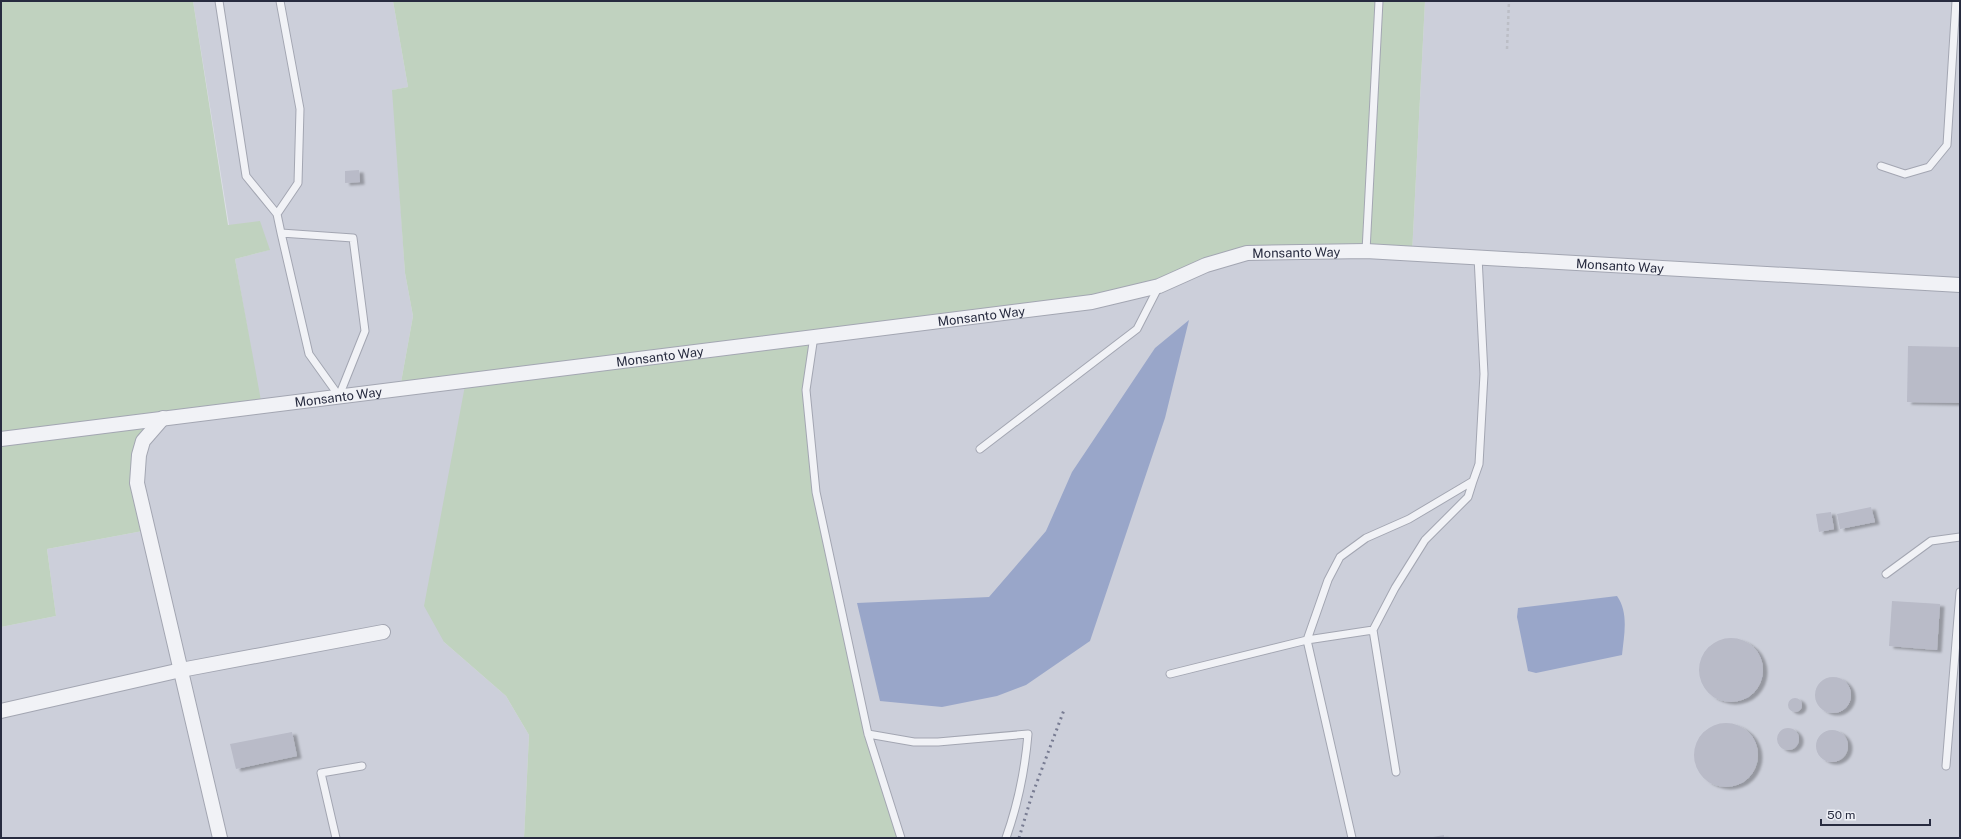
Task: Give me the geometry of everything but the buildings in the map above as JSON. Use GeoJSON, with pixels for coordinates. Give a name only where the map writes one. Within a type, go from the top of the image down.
{"type":"FeatureCollection","features":[{"type":"Feature","properties":{"kind":"street","name":"Monsanto Way"},"geometry":{"type":"LineString","coordinates":[[1,439],[1092,302],[1159,286],[1206,265],[1248,253],[1366,251],[1960,285]]}},
{"type":"Feature","properties":{"kind":"street"},"geometry":{"type":"LineString","coordinates":[[163,418],[143,441],[139,455],[137,483],[182,670],[220,838]]}},
{"type":"Feature","properties":{"kind":"street"},"geometry":{"type":"LineString","coordinates":[[1,711],[182,670],[383,632]]}},
{"type":"Feature","properties":{"kind":"lane"},"geometry":{"type":"LineString","coordinates":[[218,1],[246,176],[276,214],[309,354],[339,396]]}},
{"type":"Feature","properties":{"kind":"lane"},"geometry":{"type":"LineString","coordinates":[[276,214],[298,183],[300,108],[280,1]]}},
{"type":"Feature","properties":{"kind":"lane"},"geometry":{"type":"LineString","coordinates":[[1366,251],[1379,1]]}},
{"type":"Feature","properties":{"kind":"lane"},"geometry":{"type":"LineString","coordinates":[[1881,166],[1905,174],[1929,167],[1947,145],[1956,1]]}},
{"type":"Feature","properties":{"kind":"lane"},"geometry":{"type":"LineString","coordinates":[[281,233],[353,238],[365,331],[339,396]]}},
{"type":"Feature","properties":{"kind":"lane"},"geometry":{"type":"LineString","coordinates":[[1396,772],[1373,630],[1395,588],[1425,540],[1468,497],[1479,464],[1484,374],[1478,257]]}},
{"type":"Feature","properties":{"kind":"lane"},"geometry":{"type":"LineString","coordinates":[[980,449],[1137,329],[1159,286]]}},
{"type":"Feature","properties":{"kind":"lane"},"geometry":{"type":"LineString","coordinates":[[814,336],[806,390],[816,492],[868,734],[901,838]]}},
{"type":"Feature","properties":{"kind":"lane"},"geometry":{"type":"LineString","coordinates":[[1352,838],[1307,640],[1328,580],[1340,557],[1366,538],[1409,519],[1473,481]]}},
{"type":"Feature","properties":{"kind":"lane"},"geometry":{"type":"LineString","coordinates":[[1886,574],[1931,541],[1960,537]]}},
{"type":"Feature","properties":{"kind":"lane"},"geometry":{"type":"LineString","coordinates":[[1946,766],[1960,592]]}},
{"type":"Feature","properties":{"kind":"lane"},"geometry":{"type":"LineString","coordinates":[[1170,674],[1307,640],[1373,630]]}},
{"type":"Feature","properties":{"kind":"lane"},"geometry":{"type":"LineString","coordinates":[[868,734],[914,742],[938,742],[1028,734],[1024,773],[1013,819],[1006,838]]}},
{"type":"Feature","properties":{"kind":"lane"},"geometry":{"type":"LineString","coordinates":[[336,838],[321,773],[362,766]]}},
{"type":"Feature","properties":{"kind":"path"},"geometry":{"type":"LineString","coordinates":[[1507,49],[1509,1]]}},
{"type":"Feature","properties":{"kind":"shaded area"},"geometry":{"type":"Polygon","coordinates":[[[193,1],[393,1],[408,87],[393,90],[405,273],[413,316],[400,388],[466,380],[444,642],[506,696],[529,735],[524,838],[1,838],[1,627],[56,616],[47,549],[148,530],[139,455],[163,418],[261,406],[235,259],[269,250],[229,225],[193,1]]]}},
{"type":"Feature","properties":{"kind":"shaded area"},"geometry":{"type":"Polygon","coordinates":[[[1425,1],[1960,1],[1960,838],[901,838],[868,734],[816,492],[806,390],[814,336],[1247,253],[1412,254],[1425,1]]]}},
{"type":"Feature","properties":{"kind":"green space"},"geometry":{"type":"Polygon","coordinates":[[[1,1],[193,1],[228,225],[260,221],[270,250],[235,259],[262,406],[163,418],[139,455],[148,530],[47,549],[56,616],[1,627],[1,1]]]}},
{"type":"Feature","properties":{"kind":"green space"},"geometry":{"type":"Polygon","coordinates":[[[393,1],[1425,1],[1412,254],[1247,253],[1159,286],[814,336],[806,390],[816,492],[868,734],[901,838],[524,838],[529,735],[506,696],[444,642],[424,606],[466,380],[400,388],[413,316],[405,273],[392,90],[408,87],[393,1]]]}},
{"type":"Feature","properties":{"kind":"water"},"geometry":{"type":"Polygon","coordinates":[[[1189,320],[1165,418],[1090,641],[1026,685],[997,696],[942,707],[880,701],[857,603],[989,597],[1046,531],[1072,472],[1155,348],[1189,320]]]}},
{"type":"Feature","properties":{"kind":"water"},"geometry":{"type":"Polygon","coordinates":[[[1617,596],[1623,610],[1625,624],[1622,655],[1536,673],[1528,671],[1517,617],[1518,608],[1617,596]]]}},
{"type":"Feature","properties":{"kind":"railway"},"geometry":{"type":"LineString","coordinates":[[1019,838],[1031,798],[1064,710]]}}]}
